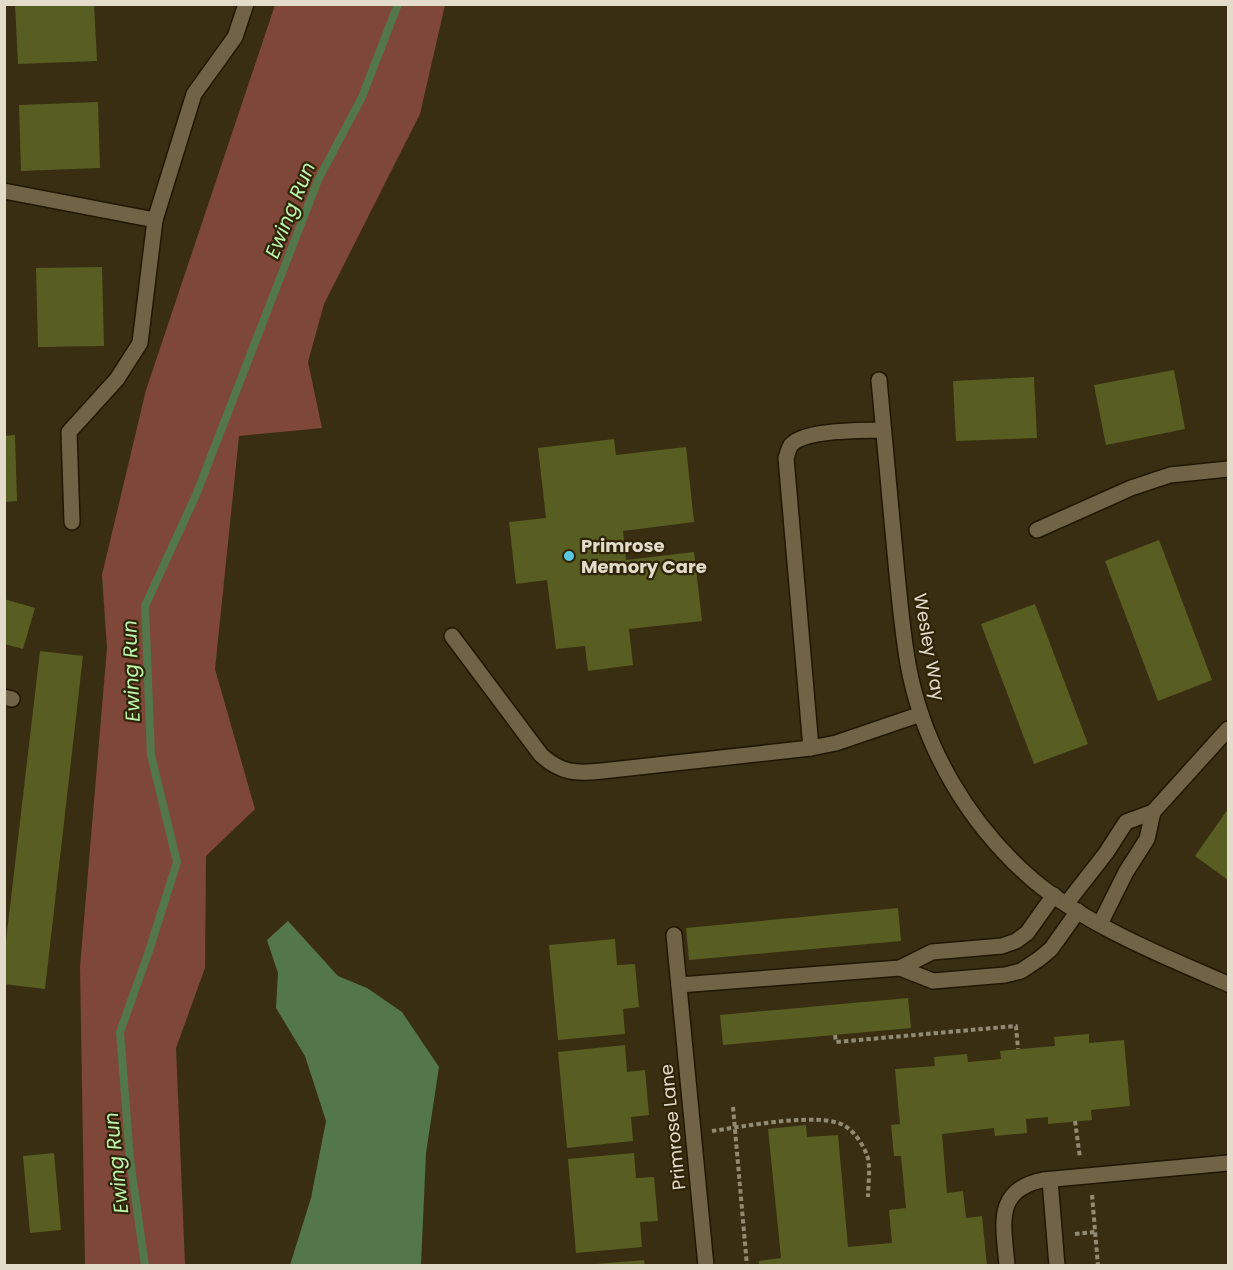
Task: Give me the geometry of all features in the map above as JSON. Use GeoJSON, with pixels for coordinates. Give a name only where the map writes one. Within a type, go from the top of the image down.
{"type":"FeatureCollection","features":[{"type":"Feature","properties":{"kind":"street"},"geometry":{"type":"LineString","coordinates":[[72,522],[69,432],[117,379],[140,343],[155,220],[194,94],[235,37],[246,4]]}},
{"type":"Feature","properties":{"kind":"street"},"geometry":{"type":"LineString","coordinates":[[4,192],[155,220]]}},
{"type":"Feature","properties":{"kind":"street","name":"Wesley Way"},"geometry":{"type":"LineString","coordinates":[[879,380],[899,602],[909,666],[921,714],[943,767],[966,806],[997,843],[1033,879],[1100,924],[1228,984]]}},
{"type":"Feature","properties":{"kind":"street"},"geometry":{"type":"LineString","coordinates":[[811,748],[786,458],[791,446],[802,438],[814,435],[884,430]]}},
{"type":"Feature","properties":{"kind":"street"},"geometry":{"type":"LineString","coordinates":[[1037,530],[1131,488],[1170,475],[1228,469]]}},
{"type":"Feature","properties":{"kind":"street"},"geometry":{"type":"LineString","coordinates":[[452,636],[541,755],[552,765],[568,772],[602,771],[811,748],[921,714]]}},
{"type":"Feature","properties":{"kind":"street"},"geometry":{"type":"LineString","coordinates":[[679,985],[900,968],[932,952],[1002,946],[1016,941],[1066,903],[1106,853],[1126,822],[1153,812],[1228,729]]}},
{"type":"Feature","properties":{"kind":"street"},"geometry":{"type":"LineString","coordinates":[[1100,924],[1126,872],[1147,839],[1153,812]]}},
{"type":"Feature","properties":{"kind":"street"},"geometry":{"type":"LineString","coordinates":[[900,968],[933,981],[1005,975],[1021,970],[1039,960],[1051,949],[1066,903]]}},
{"type":"Feature","properties":{"kind":"street","name":"Primrose Lane"},"geometry":{"type":"LineString","coordinates":[[674,935],[706,1266]]}},
{"type":"Feature","properties":{"kind":"street"},"geometry":{"type":"LineString","coordinates":[[1007,1266],[1004,1218],[1006,1205],[1012,1194],[1022,1187],[1033,1182],[1050,1180],[1228,1163]]}},
{"type":"Feature","properties":{"kind":"street"},"geometry":{"type":"LineString","coordinates":[[1050,1180],[1057,1266]]}},
{"type":"Feature","properties":{"kind":"path"},"geometry":{"type":"LineString","coordinates":[[835,1035],[836,1042],[1016,1026],[1018,1049]]}},
{"type":"Feature","properties":{"kind":"path"},"geometry":{"type":"LineString","coordinates":[[733,1107],[747,1266]]}},
{"type":"Feature","properties":{"kind":"path"},"geometry":{"type":"LineString","coordinates":[[693,1133],[815,1120],[837,1123],[845,1126],[860,1142],[867,1155],[868,1197]]}},
{"type":"Feature","properties":{"kind":"path"},"geometry":{"type":"LineString","coordinates":[[1075,1121],[1086,1177],[1098,1266]]}},
{"type":"Feature","properties":{"kind":"shaded area"},"geometry":{"type":"Polygon","coordinates":[[[275,5],[445,5],[420,114],[324,304],[308,362],[322,428],[239,436],[215,669],[255,809],[206,856],[205,968],[176,1048],[185,1265],[85,1265],[80,967],[107,648],[102,575],[146,390],[275,5]]]}},
{"type":"Feature","properties":{"kind":"shaded area"},"geometry":{"type":"Polygon","coordinates":[[[288,921],[338,976],[367,988],[402,1012],[439,1067],[426,1153],[421,1265],[290,1265],[311,1198],[326,1121],[305,1056],[276,1008],[278,973],[267,940],[288,921]]]}},
{"type":"Feature","properties":{"kind":"building"},"geometry":{"type":"Polygon","coordinates":[[[15,4],[94,4],[97,61],[18,64],[15,4]]]}},
{"type":"Feature","properties":{"kind":"building"},"geometry":{"type":"Polygon","coordinates":[[[98,102],[100,168],[21,171],[19,105],[98,102]]]}},
{"type":"Feature","properties":{"kind":"building"},"geometry":{"type":"Polygon","coordinates":[[[102,267],[104,346],[38,347],[36,268],[102,267]]]}},
{"type":"Feature","properties":{"kind":"building"},"geometry":{"type":"Polygon","coordinates":[[[1174,370],[1185,429],[1106,445],[1094,385],[1174,370]]]}},
{"type":"Feature","properties":{"kind":"building"},"geometry":{"type":"Polygon","coordinates":[[[1034,377],[1037,438],[956,441],[953,381],[1034,377]]]}},
{"type":"Feature","properties":{"kind":"building"},"geometry":{"type":"Polygon","coordinates":[[[15,435],[17,501],[4,502],[4,436],[15,435]]]}},
{"type":"Feature","properties":{"kind":"building","name":"Primrose Memory Care"},"geometry":{"type":"Polygon","coordinates":[[[614,439],[616,455],[686,447],[694,522],[623,531],[626,560],[694,552],[702,621],[629,629],[633,665],[588,671],[585,646],[556,649],[547,580],[516,584],[509,522],[546,518],[538,448],[614,439]]]}},
{"type":"Feature","properties":{"kind":"building"},"geometry":{"type":"Polygon","coordinates":[[[1159,540],[1212,680],[1158,701],[1105,561],[1159,540]]]}},
{"type":"Feature","properties":{"kind":"building"},"geometry":{"type":"Polygon","coordinates":[[[4,599],[35,608],[23,649],[4,644],[4,599]]]}},
{"type":"Feature","properties":{"kind":"building"},"geometry":{"type":"Polygon","coordinates":[[[1035,604],[1088,744],[1034,764],[981,624],[1035,604]]]}},
{"type":"Feature","properties":{"kind":"building"},"geometry":{"type":"Polygon","coordinates":[[[40,651],[83,656],[45,989],[4,984],[4,958],[40,651]]]}},
{"type":"Feature","properties":{"kind":"building"},"geometry":{"type":"Polygon","coordinates":[[[1228,809],[1228,880],[1195,856],[1228,809]]]}},
{"type":"Feature","properties":{"kind":"building"},"geometry":{"type":"Polygon","coordinates":[[[898,908],[901,941],[689,960],[686,928],[898,908]]]}},
{"type":"Feature","properties":{"kind":"building"},"geometry":{"type":"Polygon","coordinates":[[[615,939],[617,965],[635,964],[639,1007],[623,1009],[625,1034],[558,1040],[549,945],[615,939]]]}},
{"type":"Feature","properties":{"kind":"building"},"geometry":{"type":"Polygon","coordinates":[[[908,998],[911,1028],[723,1045],[720,1015],[908,998]]]}},
{"type":"Feature","properties":{"kind":"building"},"geometry":{"type":"Polygon","coordinates":[[[1089,1034],[1089,1043],[1124,1040],[1130,1106],[1091,1110],[1092,1120],[1048,1124],[1048,1117],[1026,1119],[1027,1133],[995,1136],[994,1128],[942,1134],[947,1193],[963,1191],[966,1218],[982,1216],[987,1266],[759,1266],[759,1261],[781,1258],[768,1129],[806,1125],[807,1137],[838,1135],[848,1247],[892,1243],[889,1210],[906,1208],[901,1156],[894,1156],[891,1125],[900,1124],[895,1069],[935,1066],[934,1057],[967,1054],[968,1062],[1001,1059],[1000,1051],[1055,1046],[1054,1037],[1089,1034]]]}},
{"type":"Feature","properties":{"kind":"building"},"geometry":{"type":"Polygon","coordinates":[[[625,1045],[627,1072],[645,1070],[649,1115],[631,1117],[633,1141],[567,1148],[558,1052],[625,1045]]]}},
{"type":"Feature","properties":{"kind":"building"},"geometry":{"type":"Polygon","coordinates":[[[54,1153],[61,1230],[30,1233],[23,1156],[54,1153]]]}},
{"type":"Feature","properties":{"kind":"building"},"geometry":{"type":"Polygon","coordinates":[[[634,1153],[636,1178],[654,1177],[658,1221],[640,1222],[642,1247],[576,1253],[568,1159],[634,1153]]]}},
{"type":"Feature","properties":{"kind":"building"},"geometry":{"type":"Polygon","coordinates":[[[644,1260],[645,1266],[596,1266],[596,1264],[644,1260]]]}},
{"type":"Feature","properties":{"kind":"waterway","name":"Ewing Run"},"geometry":{"type":"LineString","coordinates":[[145,1266],[130,1159],[120,1032],[177,862],[151,755],[145,606],[196,495],[318,180],[362,97],[398,4]]}},
{"type":"Feature","properties":{"kind":"place","name":"Primrose Memory Care"},"geometry":{"type":"Point","coordinates":[569,556]}}]}
